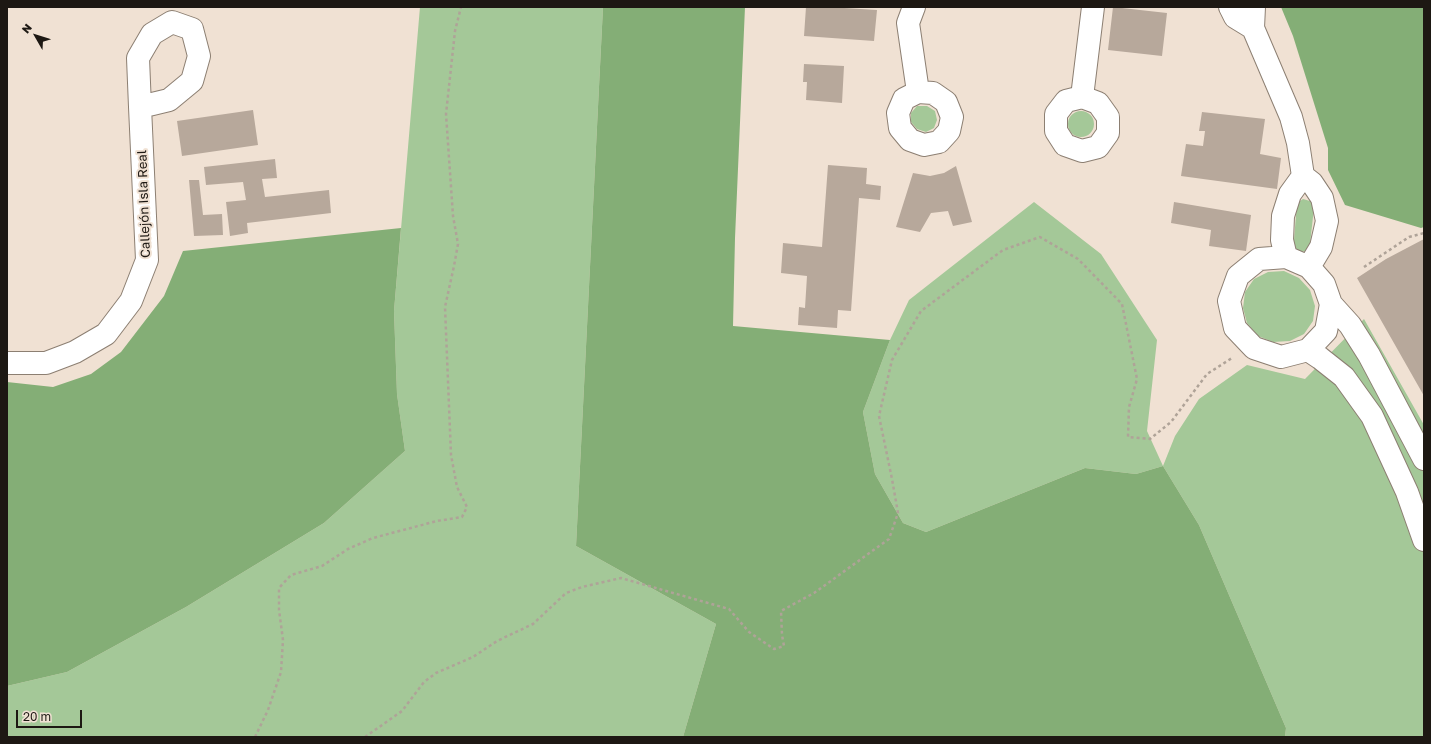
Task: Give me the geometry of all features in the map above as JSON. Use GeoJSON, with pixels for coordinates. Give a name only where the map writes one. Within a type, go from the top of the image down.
{"type":"FeatureCollection","features":[{"type":"Feature","properties":{"kind":"street"},"geometry":{"type":"LineString","coordinates":[[914,7],[908,23],[918,92]]}},
{"type":"Feature","properties":{"kind":"street"},"geometry":{"type":"LineString","coordinates":[[1082,97],[1093,7]]}},
{"type":"Feature","properties":{"kind":"street"},"geometry":{"type":"LineString","coordinates":[[1230,7],[1235,17],[1252,28]]}},
{"type":"Feature","properties":{"kind":"street"},"geometry":{"type":"LineString","coordinates":[[1254,7],[1252,28],[1291,117],[1298,143],[1303,176],[1312,183],[1322,198],[1327,221],[1321,247],[1310,267]]}},
{"type":"Feature","properties":{"kind":"street","name":"Callejón Isla Real"},"geometry":{"type":"LineString","coordinates":[[9,362],[46,363],[75,352],[106,334],[131,301],[147,260],[140,107]]}},
{"type":"Feature","properties":{"kind":"street"},"geometry":{"type":"LineString","coordinates":[[1286,257],[1282,240],[1283,216],[1290,194],[1303,176]]}},
{"type":"Feature","properties":{"kind":"street"},"geometry":{"type":"LineString","coordinates":[[1331,304],[1326,331],[1308,350],[1281,357],[1254,348],[1235,328],[1229,301],[1238,276],[1260,260],[1286,257],[1310,267],[1324,284],[1331,304],[1350,325],[1369,355],[1424,459]]}},
{"type":"Feature","properties":{"kind":"street"},"geometry":{"type":"LineString","coordinates":[[1308,350],[1344,377],[1372,416],[1407,492],[1424,540]]}},
{"type":"Feature","properties":{"kind":"path"},"geometry":{"type":"LineString","coordinates":[[255,737],[268,710],[281,672],[283,640],[279,610],[279,588],[291,575],[322,566],[348,549],[373,538],[437,521],[462,517],[467,507],[457,487],[451,455],[445,307],[458,244],[453,216],[446,114],[455,31],[461,7]]}},
{"type":"Feature","properties":{"kind":"path"},"geometry":{"type":"LineString","coordinates":[[1364,267],[1409,237],[1424,233]]}},
{"type":"Feature","properties":{"kind":"path"},"geometry":{"type":"LineString","coordinates":[[365,737],[402,711],[424,682],[436,673],[472,657],[497,641],[533,624],[566,593],[582,587],[621,578],[729,609],[749,632],[774,649],[784,646],[781,611],[814,592],[889,539],[898,513],[879,416],[892,360],[921,312],[1003,250],[1040,237],[1078,259],[1122,304],[1137,379],[1129,407],[1128,437],[1150,439],[1171,422],[1207,374],[1233,357]]}},
{"type":"Feature","properties":{"kind":"green space"},"geometry":{"type":"Polygon","coordinates":[[[420,7],[603,7],[576,546],[716,624],[683,737],[7,737],[7,686],[67,672],[186,607],[324,523],[405,451],[397,394],[394,311],[420,7]]]}},
{"type":"Feature","properties":{"kind":"green space"},"geometry":{"type":"Polygon","coordinates":[[[603,7],[745,7],[735,238],[733,326],[890,340],[863,412],[875,474],[903,523],[926,532],[1085,468],[1136,474],[1163,466],[1199,525],[1286,728],[1285,737],[683,737],[716,624],[576,546],[603,7]]]}},
{"type":"Feature","properties":{"kind":"green space"},"geometry":{"type":"Polygon","coordinates":[[[1281,7],[1424,7],[1424,227],[1421,228],[1345,205],[1328,170],[1328,148],[1293,36],[1281,7]]]}},
{"type":"Feature","properties":{"kind":"green space"},"geometry":{"type":"Polygon","coordinates":[[[917,106],[927,106],[935,111],[937,120],[934,128],[926,132],[917,129],[911,122],[911,113],[917,106]]]}},
{"type":"Feature","properties":{"kind":"green space"},"geometry":{"type":"Polygon","coordinates":[[[1081,111],[1090,115],[1094,124],[1090,133],[1081,137],[1072,133],[1068,124],[1072,115],[1081,111]]]}},
{"type":"Feature","properties":{"kind":"green space"},"geometry":{"type":"Polygon","coordinates":[[[1303,199],[1310,201],[1314,208],[1310,244],[1307,251],[1300,252],[1294,247],[1294,240],[1297,203],[1303,199]]]}},
{"type":"Feature","properties":{"kind":"green space"},"geometry":{"type":"Polygon","coordinates":[[[1034,202],[1101,254],[1157,340],[1147,431],[1163,466],[1136,474],[1085,468],[926,532],[903,523],[875,474],[863,412],[890,340],[909,300],[1034,202]]]}},
{"type":"Feature","properties":{"kind":"green space"},"geometry":{"type":"Polygon","coordinates":[[[401,228],[394,311],[397,394],[405,451],[324,523],[186,607],[67,672],[7,686],[7,382],[53,387],[91,374],[121,352],[164,296],[183,251],[401,228]]]}},
{"type":"Feature","properties":{"kind":"green space"},"geometry":{"type":"Polygon","coordinates":[[[1284,271],[1299,278],[1310,290],[1315,306],[1313,321],[1304,334],[1290,341],[1273,342],[1258,336],[1247,323],[1243,308],[1245,292],[1254,279],[1268,272],[1284,271]]]}},
{"type":"Feature","properties":{"kind":"green space"},"geometry":{"type":"Polygon","coordinates":[[[1364,319],[1424,425],[1424,737],[1285,737],[1286,728],[1199,525],[1163,466],[1175,436],[1199,399],[1247,365],[1305,379],[1364,319]]]}},
{"type":"Feature","properties":{"kind":"building"},"geometry":{"type":"Polygon","coordinates":[[[806,7],[877,10],[874,41],[804,36],[806,7]]]}},
{"type":"Feature","properties":{"kind":"building"},"geometry":{"type":"Polygon","coordinates":[[[1113,7],[1167,13],[1162,56],[1108,50],[1113,7]]]}},
{"type":"Feature","properties":{"kind":"building"},"geometry":{"type":"Polygon","coordinates":[[[804,64],[844,66],[842,103],[806,100],[807,82],[803,82],[804,64]]]}},
{"type":"Feature","properties":{"kind":"building"},"geometry":{"type":"Polygon","coordinates":[[[253,110],[258,145],[182,156],[177,121],[253,110]]]}},
{"type":"Feature","properties":{"kind":"building"},"geometry":{"type":"Polygon","coordinates":[[[1202,112],[1265,119],[1260,154],[1281,158],[1277,189],[1181,176],[1186,144],[1203,146],[1205,131],[1199,131],[1202,112]]]}},
{"type":"Feature","properties":{"kind":"building"},"geometry":{"type":"Polygon","coordinates":[[[275,159],[277,178],[262,179],[265,197],[329,190],[331,213],[247,223],[248,233],[230,236],[226,202],[246,200],[243,182],[206,185],[204,167],[275,159]]]}},
{"type":"Feature","properties":{"kind":"building"},"geometry":{"type":"Polygon","coordinates":[[[828,165],[867,168],[866,184],[881,186],[880,200],[859,198],[851,311],[838,310],[837,328],[798,325],[799,307],[805,308],[807,276],[781,273],[783,243],[822,247],[828,165]]]}},
{"type":"Feature","properties":{"kind":"building"},"geometry":{"type":"Polygon","coordinates":[[[956,166],[972,222],[953,226],[948,211],[931,213],[920,232],[896,227],[913,173],[930,176],[944,173],[956,166]]]}},
{"type":"Feature","properties":{"kind":"building"},"geometry":{"type":"Polygon","coordinates":[[[189,180],[199,180],[203,215],[222,214],[223,235],[194,236],[189,180]]]}},
{"type":"Feature","properties":{"kind":"building"},"geometry":{"type":"Polygon","coordinates":[[[1174,202],[1251,215],[1246,251],[1209,246],[1211,230],[1171,223],[1174,202]]]}},
{"type":"Feature","properties":{"kind":"building"},"geometry":{"type":"Polygon","coordinates":[[[1424,239],[1424,396],[1357,278],[1386,259],[1424,239]]]}}]}
